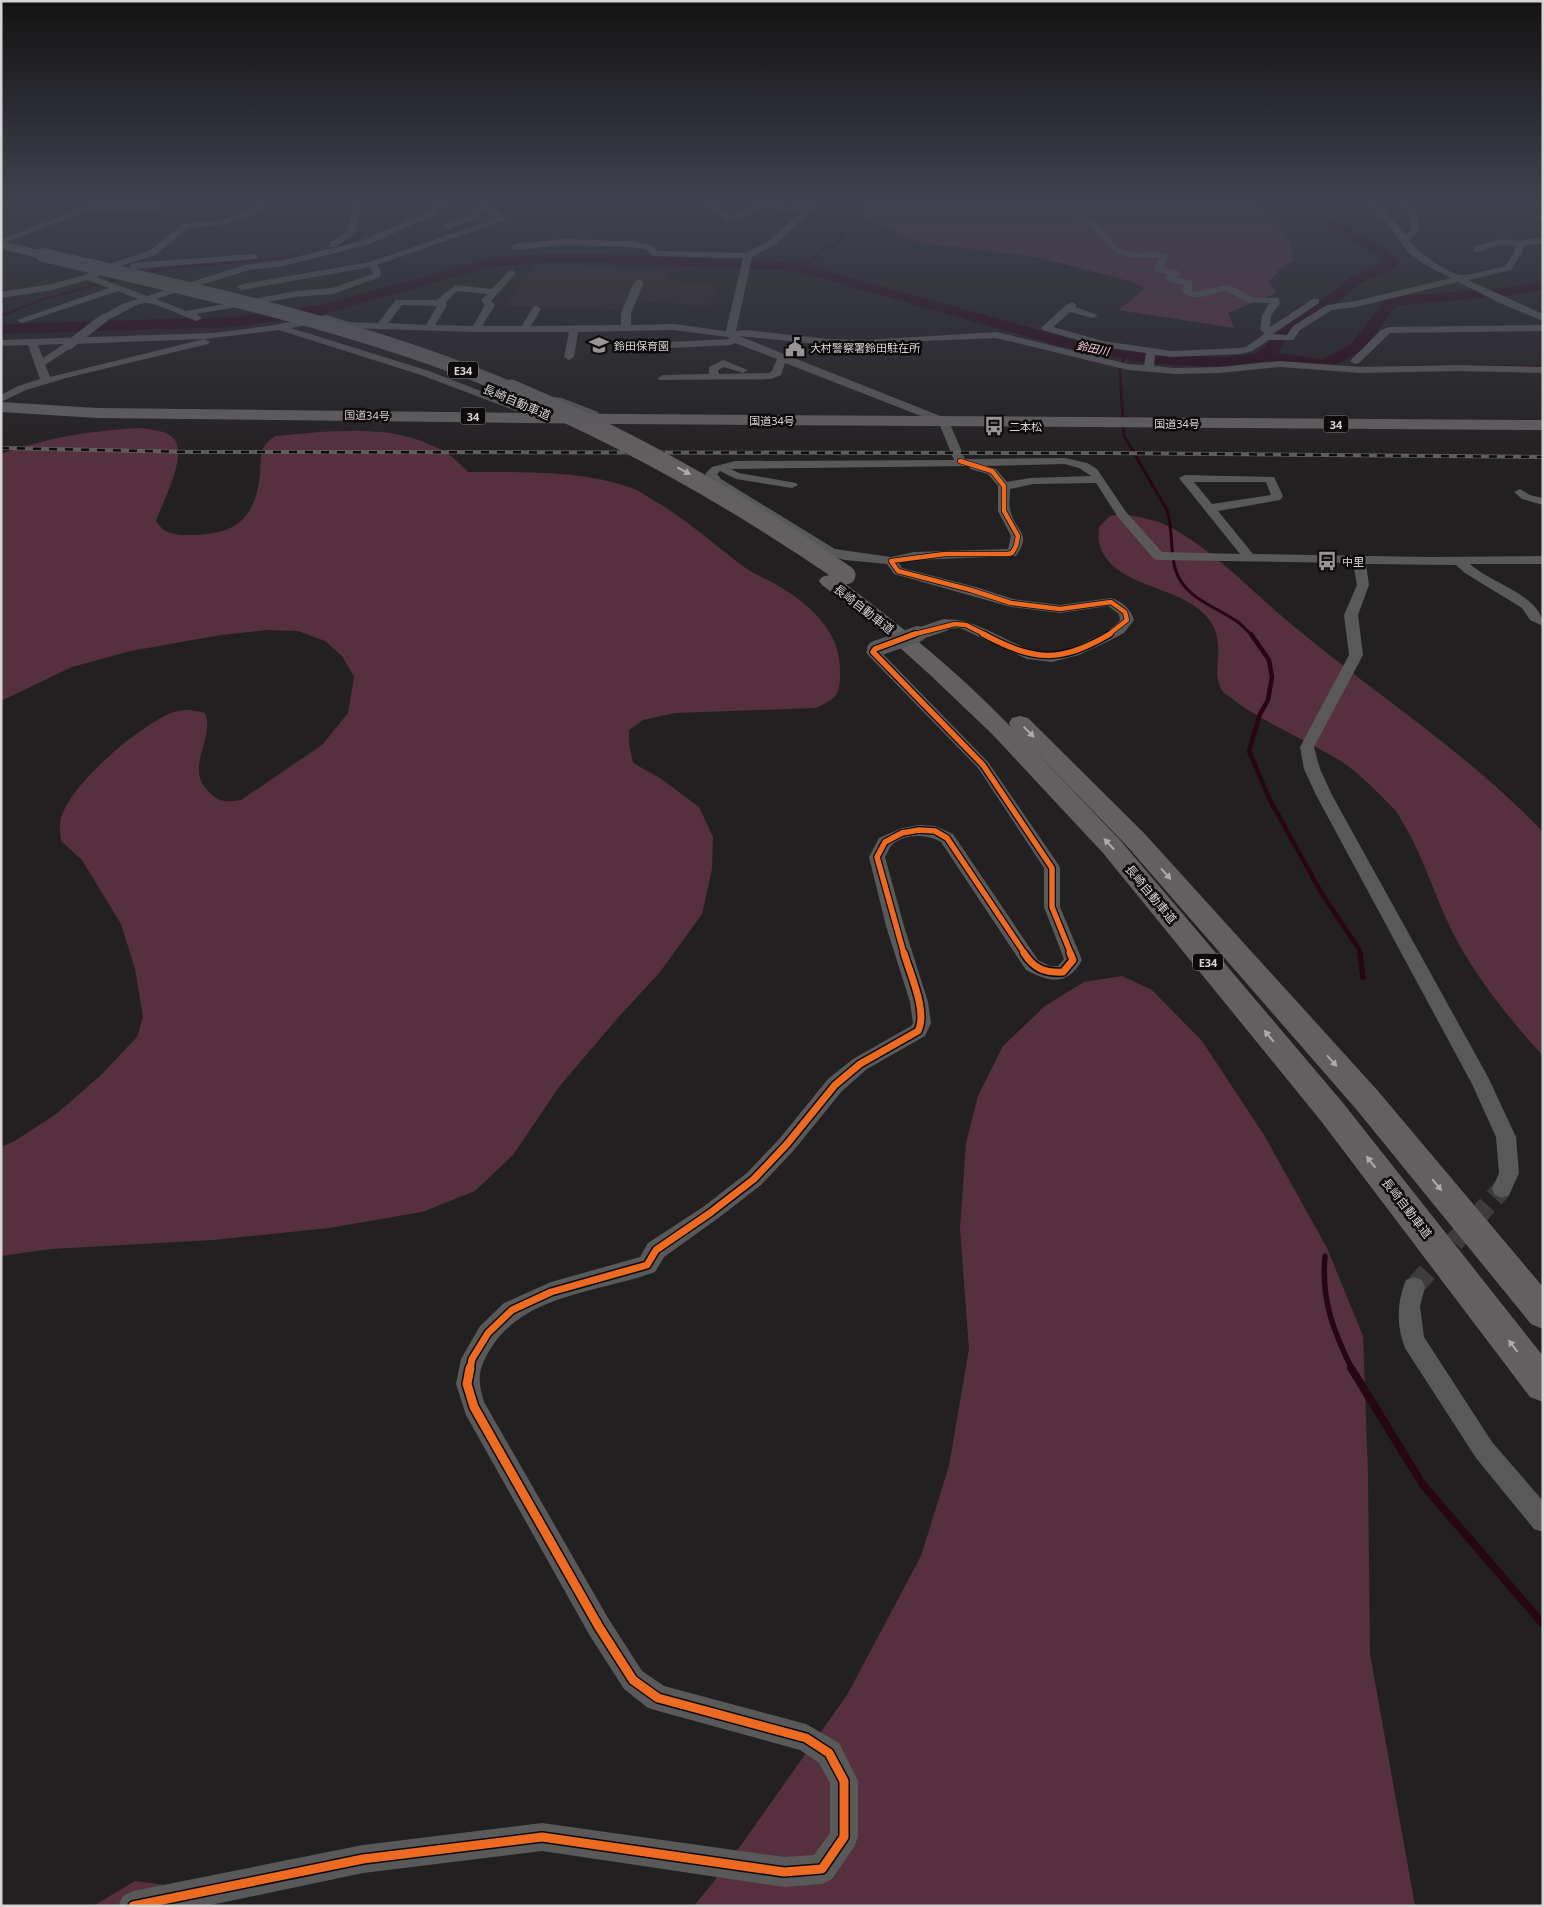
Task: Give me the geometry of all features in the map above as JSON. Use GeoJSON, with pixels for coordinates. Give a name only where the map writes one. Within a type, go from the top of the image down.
{"type":"FeatureCollection","features":[{"type":"Feature","properties":{"kind":"highway","name":"長崎自動車道"},"geometry":{"type":"LineString","coordinates":[[159,289],[296,325],[399,357],[471,383],[595,437],[686,487],[837,578],[953,660],[1135,839],[1367,1100],[1543,1313]]}},
{"type":"Feature","properties":{"kind":"highway","name":"国道34号"},"geometry":{"type":"LineString","coordinates":[[1,407],[97,413],[513,412],[594,419],[1543,425]]}},
{"type":"Feature","properties":{"kind":"highway","name":"長崎自動車道"},"geometry":{"type":"LineString","coordinates":[[837,578],[1000,729],[1112,847],[1332,1112],[1543,1385]]}},
{"type":"Feature","properties":{"kind":"street"},"geometry":{"type":"LineString","coordinates":[[1,295],[39,289]]}},
{"type":"Feature","properties":{"kind":"street"},"geometry":{"type":"LineString","coordinates":[[22,320],[116,289]]}},
{"type":"Feature","properties":{"kind":"street"},"geometry":{"type":"LineString","coordinates":[[122,289],[188,313],[198,320],[191,335]]}},
{"type":"Feature","properties":{"kind":"street"},"geometry":{"type":"LineString","coordinates":[[40,364],[124,306],[177,289]]}},
{"type":"Feature","properties":{"kind":"street"},"geometry":{"type":"LineString","coordinates":[[188,313],[296,294],[341,289]]}},
{"type":"Feature","properties":{"kind":"street"},"geometry":{"type":"LineString","coordinates":[[383,301],[439,303],[454,289]]}},
{"type":"Feature","properties":{"kind":"street"},"geometry":{"type":"LineString","coordinates":[[465,289],[494,292]]}},
{"type":"Feature","properties":{"kind":"street"},"geometry":{"type":"LineString","coordinates":[[476,329],[490,305],[486,301],[497,289]]}},
{"type":"Feature","properties":{"kind":"street"},"geometry":{"type":"LineString","coordinates":[[626,328],[626,313],[636,289]]}},
{"type":"Feature","properties":{"kind":"street"},"geometry":{"type":"LineString","coordinates":[[730,334],[740,289]]}},
{"type":"Feature","properties":{"kind":"street"},"geometry":{"type":"LineString","coordinates":[[1188,289],[1187,292],[1190,295],[1196,296],[1221,289]]}},
{"type":"Feature","properties":{"kind":"street"},"geometry":{"type":"LineString","coordinates":[[1233,289],[1251,300],[1275,300],[1275,304],[1264,317],[1265,329],[1268,335]]}},
{"type":"Feature","properties":{"kind":"street"},"geometry":{"type":"LineString","coordinates":[[1268,335],[1290,338],[1296,328],[1329,307],[1356,304],[1414,289]]}},
{"type":"Feature","properties":{"kind":"street"},"geometry":{"type":"LineString","coordinates":[[1471,289],[1492,302],[1543,327]]}},
{"type":"Feature","properties":{"kind":"street"},"geometry":{"type":"LineString","coordinates":[[1475,289],[1543,318]]}},
{"type":"Feature","properties":{"kind":"street"},"geometry":{"type":"LineString","coordinates":[[1093,315],[1070,307],[1046,328],[1102,344],[1151,352],[1172,354],[1240,351],[1249,349],[1314,298],[1329,307]]}},
{"type":"Feature","properties":{"kind":"street"},"geometry":{"type":"LineString","coordinates":[[381,326],[399,302]]}},
{"type":"Feature","properties":{"kind":"street"},"geometry":{"type":"LineString","coordinates":[[429,327],[442,306],[439,303]]}},
{"type":"Feature","properties":{"kind":"street"},"geometry":{"type":"LineString","coordinates":[[58,308],[71,313],[80,310]]}},
{"type":"Feature","properties":{"kind":"street"},"geometry":{"type":"LineString","coordinates":[[525,329],[536,309]]}},
{"type":"Feature","properties":{"kind":"street"},"geometry":{"type":"LineString","coordinates":[[1,343],[191,335],[214,336],[327,318],[348,325],[476,329],[674,327],[730,334],[747,333],[827,342],[860,343],[996,335],[1127,367],[1148,368],[1220,370],[1280,364],[1361,370],[1457,368],[1543,370]]}},
{"type":"Feature","properties":{"kind":"street"},"geometry":{"type":"LineString","coordinates":[[280,327],[425,373],[513,412]]}},
{"type":"Feature","properties":{"kind":"street"},"geometry":{"type":"LineString","coordinates":[[1355,361],[1384,332],[1389,330],[1543,327]]}},
{"type":"Feature","properties":{"kind":"street"},"geometry":{"type":"LineString","coordinates":[[569,357],[574,329]]}},
{"type":"Feature","properties":{"kind":"street"},"geometry":{"type":"LineString","coordinates":[[730,334],[739,341],[944,421],[960,462]]}},
{"type":"Feature","properties":{"kind":"street"},"geometry":{"type":"LineString","coordinates":[[1,399],[22,388],[46,381],[193,347],[207,342],[214,336]]}},
{"type":"Feature","properties":{"kind":"street"},"geometry":{"type":"LineString","coordinates":[[30,341],[34,346],[46,381]]}},
{"type":"Feature","properties":{"kind":"street"},"geometry":{"type":"LineString","coordinates":[[650,346],[697,348],[739,341]]}},
{"type":"Feature","properties":{"kind":"street"},"geometry":{"type":"LineString","coordinates":[[1148,368],[1151,352]]}},
{"type":"Feature","properties":{"kind":"street"},"geometry":{"type":"LineString","coordinates":[[708,358],[743,370]]}},
{"type":"Feature","properties":{"kind":"street"},"geometry":{"type":"LineString","coordinates":[[663,378],[771,376],[777,373],[782,358]]}},
{"type":"Feature","properties":{"kind":"street"},"geometry":{"type":"LineString","coordinates":[[714,377],[713,369],[723,364]]}},
{"type":"Feature","properties":{"kind":"street"},"geometry":{"type":"LineString","coordinates":[[960,462],[992,471],[1004,486],[1004,513],[1018,536],[1018,545],[1012,553],[937,554],[914,556],[892,561],[845,556],[831,552],[717,481],[711,474],[716,469],[735,464],[1065,461],[1083,465],[1092,471],[1122,514],[1158,556],[1359,560],[1543,560]]}},
{"type":"Feature","properties":{"kind":"street"},"geometry":{"type":"LineString","coordinates":[[724,467],[725,470],[736,476],[792,485]]}},
{"type":"Feature","properties":{"kind":"street"},"geometry":{"type":"LineString","coordinates":[[1211,508],[1276,498],[1277,496],[1270,479],[1185,478],[1249,557]]}},
{"type":"Feature","properties":{"kind":"street"},"geometry":{"type":"LineString","coordinates":[[1004,486],[1028,483],[1030,481],[1062,479],[1100,480]]}},
{"type":"Feature","properties":{"kind":"street"},"geometry":{"type":"LineString","coordinates":[[1520,492],[1526,498],[1543,502]]}},
{"type":"Feature","properties":{"kind":"street"},"geometry":{"type":"LineString","coordinates":[[1359,560],[1363,585],[1351,615],[1356,655],[1307,747],[1312,769],[1324,795],[1481,1082],[1506,1137],[1510,1173],[1502,1189]]}},
{"type":"Feature","properties":{"kind":"street"},"geometry":{"type":"LineString","coordinates":[[134,1906],[363,1859],[542,1837],[784,1872],[822,1869],[844,1837],[844,1781],[829,1753],[806,1738],[658,1698],[633,1680],[599,1628],[474,1407],[467,1384],[472,1359],[476,1352],[488,1333],[512,1310],[551,1292],[647,1265],[656,1250],[710,1213],[754,1179],[787,1144],[835,1085],[860,1064],[918,1031],[922,1023],[919,1002],[895,926],[877,857],[885,842],[902,833],[919,830],[935,831],[947,838],[1032,966],[1048,973],[1063,972],[1073,960],[1052,907],[1052,868],[984,765],[873,652],[875,649],[945,625],[962,624],[1032,656],[1052,658],[1074,652],[1119,630],[1128,620],[1125,612],[1111,602],[1060,609],[1011,603],[971,590],[898,571],[892,561]]}},
{"type":"Feature","properties":{"kind":"street"},"geometry":{"type":"LineString","coordinates":[[1459,561],[1470,570],[1527,605],[1535,617],[1543,622]]}},
{"type":"Feature","properties":{"kind":"street"},"geometry":{"type":"LineString","coordinates":[[1414,1287],[1409,1306],[1413,1340],[1484,1450],[1543,1520]]}},
{"type":"Feature","properties":{"kind":"shaded area"},"geometry":{"type":"Polygon","coordinates":[[[518,289],[715,289],[710,306],[634,301],[623,310],[506,306],[518,289]]]}},
{"type":"Feature","properties":{"kind":"shaded area"},"geometry":{"type":"Polygon","coordinates":[[[1145,289],[1274,289],[1277,293],[1228,313],[1234,328],[1118,310],[1145,289]]]}},
{"type":"Feature","properties":{"kind":"shaded area"},"geometry":{"type":"Polygon","coordinates":[[[141,428],[159,431],[171,436],[177,447],[176,468],[156,521],[162,529],[179,535],[219,532],[231,528],[240,522],[254,503],[258,489],[263,448],[275,436],[343,431],[388,433],[410,437],[431,445],[451,456],[468,472],[550,473],[590,477],[632,488],[665,507],[747,569],[792,595],[813,612],[830,633],[836,645],[839,658],[839,686],[833,699],[816,708],[675,713],[643,720],[629,730],[629,744],[633,763],[660,778],[699,807],[713,837],[712,869],[702,914],[660,972],[559,1087],[513,1155],[475,1191],[422,1212],[329,1228],[213,1240],[51,1249],[1,1256],[1,1147],[13,1142],[55,1115],[100,1076],[137,1037],[143,1017],[135,969],[121,924],[82,860],[61,841],[60,822],[65,808],[75,792],[123,744],[157,720],[175,711],[188,710],[205,713],[207,721],[207,730],[199,766],[199,775],[203,784],[213,796],[220,800],[241,800],[322,745],[348,713],[354,677],[342,656],[325,641],[298,631],[267,630],[221,635],[131,651],[72,667],[1,701],[1,454],[37,443],[70,436],[141,428]]]}},
{"type":"Feature","properties":{"kind":"shaded area"},"geometry":{"type":"Polygon","coordinates":[[[1122,514],[1164,524],[1188,537],[1204,549],[1297,629],[1454,751],[1515,804],[1543,832],[1543,1056],[1493,996],[1461,948],[1446,918],[1419,853],[1396,811],[1342,762],[1247,709],[1224,693],[1217,675],[1217,637],[1214,627],[1207,617],[1195,606],[1180,598],[1130,577],[1116,568],[1105,557],[1099,542],[1099,527],[1110,516],[1122,514]]]}},
{"type":"Feature","properties":{"kind":"shaded area"},"geometry":{"type":"Polygon","coordinates":[[[1122,976],[1152,990],[1202,1041],[1264,1135],[1327,1248],[1363,1336],[1368,1475],[1370,1654],[1415,1906],[694,1906],[727,1865],[847,1695],[921,1556],[949,1466],[969,1349],[960,1228],[966,1143],[978,1096],[1003,1046],[1045,1006],[1084,982],[1122,976]]]}},
{"type":"Feature","properties":{"kind":"shaded area"},"geometry":{"type":"Polygon","coordinates":[[[135,1881],[173,1886],[210,1901],[211,1906],[93,1906],[135,1881]]]}},
{"type":"Feature","properties":{"kind":"waterway"},"geometry":{"type":"LineString","coordinates":[[1,316],[41,300],[81,289]]}},
{"type":"Feature","properties":{"kind":"waterway","name":"鈴田川"},"geometry":{"type":"LineString","coordinates":[[1,329],[234,322],[320,310],[399,289]]}},
{"type":"Feature","properties":{"kind":"waterway","name":"鈴田川"},"geometry":{"type":"LineString","coordinates":[[875,289],[1069,344],[1153,359],[1225,362],[1258,359],[1263,356]]}},
{"type":"Feature","properties":{"kind":"waterway"},"geometry":{"type":"LineString","coordinates":[[1263,356],[1272,350],[1282,331],[1289,325],[1330,301],[1345,289]]}},
{"type":"Feature","properties":{"kind":"waterway","name":"鈴田川"},"geometry":{"type":"LineString","coordinates":[[1263,356],[1325,365],[1357,347],[1391,302],[1523,289]]}},
{"type":"Feature","properties":{"kind":"waterway"},"geometry":{"type":"LineString","coordinates":[[1121,390],[1120,369],[1125,355]]}},
{"type":"Feature","properties":{"kind":"waterway"},"geometry":{"type":"LineString","coordinates":[[1411,366],[1543,367]]}},
{"type":"Feature","properties":{"kind":"waterway"},"geometry":{"type":"LineString","coordinates":[[1121,389],[1124,436],[1167,510],[1173,561],[1179,578],[1192,594],[1238,622],[1251,634]]}},
{"type":"Feature","properties":{"kind":"waterway"},"geometry":{"type":"LineString","coordinates":[[1251,634],[1269,660],[1272,677],[1268,700],[1260,714],[1249,751],[1270,800],[1322,894],[1359,949],[1360,954]]}},
{"type":"Feature","properties":{"kind":"waterway"},"geometry":{"type":"LineString","coordinates":[[1360,953],[1363,977]]}},
{"type":"Feature","properties":{"kind":"waterway"},"geometry":{"type":"LineString","coordinates":[[1325,1256],[1325,1286],[1330,1314],[1339,1341],[1352,1369]]}},
{"type":"Feature","properties":{"kind":"waterway"},"geometry":{"type":"LineString","coordinates":[[1351,1368],[1423,1485],[1543,1624]]}},
{"type":"Feature","properties":{"kind":"tunnel"},"geometry":{"type":"LineString","coordinates":[[1414,1287],[1502,1189]]}},
{"type":"Feature","properties":{"kind":"railway"},"geometry":{"type":"LineString","coordinates":[[1,448],[191,452],[1106,453],[1543,457]]}},
{"type":"Feature","properties":{"kind":"cycle path"},"geometry":{"type":"LineString","coordinates":[[133,1906],[363,1859],[542,1837],[784,1872],[822,1869],[844,1837],[844,1781],[829,1753],[806,1738],[658,1698],[633,1680],[599,1627],[474,1407],[467,1384],[472,1359],[488,1333],[512,1310],[551,1292],[647,1265],[656,1250],[710,1213],[754,1179],[787,1144],[835,1085],[860,1064],[918,1031],[922,1023],[919,1002],[895,926],[877,857],[885,842],[902,833],[919,830],[935,831],[947,838],[1032,965],[1048,973],[1063,972],[1073,960],[1052,907],[1052,868],[983,765],[873,652],[875,649],[919,632],[944,625],[963,624],[1025,653],[1035,656],[1058,656],[1103,638],[1118,629],[1127,620],[1125,612],[1111,602],[1060,609],[1011,603],[971,590],[898,571],[891,561],[945,554],[1008,554],[1012,553],[1016,546],[1018,536],[1004,511],[1004,486],[992,471],[960,461]]}},
{"type":"Feature","properties":{"kind":"place","name":"鈴田保育園"},"geometry":{"type":"Point","coordinates":[599,345]}},
{"type":"Feature","properties":{"kind":"place","name":"大村警察署鈴田駐在所"},"geometry":{"type":"Point","coordinates":[795,347]}},
{"type":"Feature","properties":{"kind":"place","name":"二本松"},"geometry":{"type":"Point","coordinates":[994,426]}},
{"type":"Feature","properties":{"kind":"place","name":"中里"},"geometry":{"type":"Point","coordinates":[1327,561]}}]}
